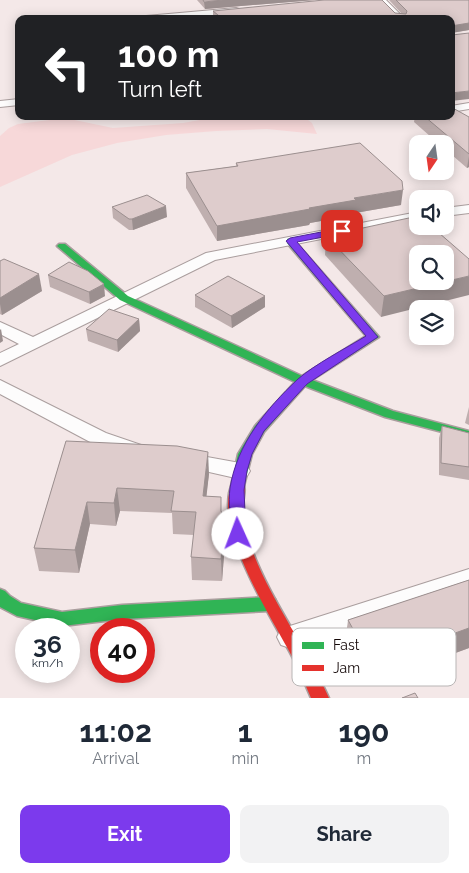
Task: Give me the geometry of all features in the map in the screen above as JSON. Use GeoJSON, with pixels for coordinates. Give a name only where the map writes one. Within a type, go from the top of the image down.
{"type":"FeatureCollection","features":[{"type":"Feature","properties":{"kind":"street"},"geometry":{"type":"LineString","coordinates":[[381,0],[397,15]]}},
{"type":"Feature","properties":{"kind":"street"},"geometry":{"type":"LineString","coordinates":[[199,15],[250,10]]}},
{"type":"Feature","properties":{"kind":"street"},"geometry":{"type":"LineString","coordinates":[[0,104],[15,102]]}},
{"type":"Feature","properties":{"kind":"street"},"geometry":{"type":"LineString","coordinates":[[455,113],[469,106]]}},
{"type":"Feature","properties":{"kind":"street"},"geometry":{"type":"LineString","coordinates":[[454,211],[469,209]]}},
{"type":"Feature","properties":{"kind":"street"},"geometry":{"type":"LineString","coordinates":[[0,360],[211,256],[409,218]]}},
{"type":"Feature","properties":{"kind":"street"},"geometry":{"type":"LineString","coordinates":[[290,241],[372,337],[303,381],[259,429],[245,454],[240,471],[237,490],[238,534],[269,604],[292,641]]}},
{"type":"Feature","properties":{"kind":"street"},"geometry":{"type":"LineString","coordinates":[[62,246],[124,298],[303,381],[390,414],[469,435]]}},
{"type":"Feature","properties":{"kind":"street"},"geometry":{"type":"LineString","coordinates":[[0,327],[33,344]]}},
{"type":"Feature","properties":{"kind":"street"},"geometry":{"type":"LineString","coordinates":[[0,386],[99,438],[136,451],[240,471]]}},
{"type":"Feature","properties":{"kind":"street"},"geometry":{"type":"LineString","coordinates":[[318,628],[469,579]]}},
{"type":"Feature","properties":{"kind":"street"},"geometry":{"type":"LineString","coordinates":[[0,596],[4,601],[17,609],[62,619],[122,612],[269,604]]}},
{"type":"Feature","properties":{"kind":"street"},"geometry":{"type":"LineString","coordinates":[[314,686],[320,698]]}},
{"type":"Feature","properties":{"kind":"shaded area"},"geometry":{"type":"Polygon","coordinates":[[[49,120],[75,120],[113,128],[200,120],[308,120],[312,123],[317,134],[267,129],[216,131],[166,135],[117,143],[72,155],[0,187],[0,136],[9,128],[18,124],[49,120]]]}},
{"type":"Feature","properties":{"kind":"building"},"geometry":{"type":"Polygon","coordinates":[[[203,0],[223,0],[204,2],[203,0]]]}},
{"type":"Feature","properties":{"kind":"building"},"geometry":{"type":"Polygon","coordinates":[[[324,0],[382,0],[395,13],[406,14],[407,11],[396,0],[469,0],[469,23],[455,25],[455,15],[218,15],[213,11],[324,0]]]}},
{"type":"Feature","properties":{"kind":"building"},"geometry":{"type":"Polygon","coordinates":[[[469,33],[469,91],[455,93],[455,35],[469,33]]]}},
{"type":"Feature","properties":{"kind":"building"},"geometry":{"type":"Polygon","coordinates":[[[455,109],[469,117],[469,154],[454,141],[454,135],[446,135],[429,120],[455,120],[455,109]]]}},
{"type":"Feature","properties":{"kind":"building"},"geometry":{"type":"Polygon","coordinates":[[[360,143],[402,181],[403,190],[217,226],[186,173],[238,166],[236,163],[360,143]]]}},
{"type":"Feature","properties":{"kind":"building"},"geometry":{"type":"Polygon","coordinates":[[[147,195],[166,206],[132,219],[129,219],[112,207],[147,195]]]}},
{"type":"Feature","properties":{"kind":"building"},"geometry":{"type":"Polygon","coordinates":[[[409,218],[409,235],[441,235],[453,245],[409,245],[410,290],[384,296],[326,236],[409,218]]]}},
{"type":"Feature","properties":{"kind":"building"},"geometry":{"type":"Polygon","coordinates":[[[454,246],[469,259],[469,276],[454,280],[454,246]]]}},
{"type":"Feature","properties":{"kind":"building"},"geometry":{"type":"Polygon","coordinates":[[[4,259],[39,274],[0,298],[0,261],[4,259]]]}},
{"type":"Feature","properties":{"kind":"building"},"geometry":{"type":"Polygon","coordinates":[[[69,262],[88,271],[104,284],[89,292],[48,275],[69,262]]]}},
{"type":"Feature","properties":{"kind":"building"},"geometry":{"type":"Polygon","coordinates":[[[228,276],[265,296],[231,316],[195,295],[228,276]]]}},
{"type":"Feature","properties":{"kind":"building"},"geometry":{"type":"Polygon","coordinates":[[[109,309],[139,319],[117,340],[86,329],[109,309]]]}},
{"type":"Feature","properties":{"kind":"building"},"geometry":{"type":"Polygon","coordinates":[[[442,426],[469,433],[469,467],[441,463],[442,426]]]}},
{"type":"Feature","properties":{"kind":"building"},"geometry":{"type":"Polygon","coordinates":[[[66,441],[177,446],[208,452],[203,496],[221,497],[221,511],[225,521],[221,559],[191,557],[196,512],[171,511],[174,491],[117,488],[114,503],[87,502],[75,550],[34,548],[66,441]]]}},
{"type":"Feature","properties":{"kind":"building"},"geometry":{"type":"Polygon","coordinates":[[[469,580],[469,628],[456,633],[456,628],[352,628],[348,620],[469,580]]]}},
{"type":"Feature","properties":{"kind":"building"},"geometry":{"type":"Polygon","coordinates":[[[415,693],[418,698],[402,698],[415,693]]]}},
{"type":"Feature","properties":{"kind":"traffic: fast"},"geometry":{"type":"LineString","coordinates":[[238,486],[245,454],[259,429],[303,381],[373,337],[290,241]]}},
{"type":"Feature","properties":{"kind":"traffic: fast"},"geometry":{"type":"LineString","coordinates":[[62,246],[124,298],[303,381],[389,414],[469,435]]}},
{"type":"Feature","properties":{"kind":"traffic: fast"},"geometry":{"type":"LineString","coordinates":[[0,596],[4,601],[17,609],[62,619],[122,612],[269,604]]}},
{"type":"Feature","properties":{"kind":"traffic: jam"},"geometry":{"type":"LineString","coordinates":[[238,486],[236,505],[238,525],[243,544],[259,583],[292,641]]}},
{"type":"Feature","properties":{"kind":"traffic: jam"},"geometry":{"type":"LineString","coordinates":[[314,686],[320,698]]}},
{"type":"Feature","properties":{"kind":"route"},"geometry":{"type":"LineString","coordinates":[[238,534],[237,490],[240,471],[245,454],[259,429],[303,381],[372,337],[290,241],[342,231]]}}]}
